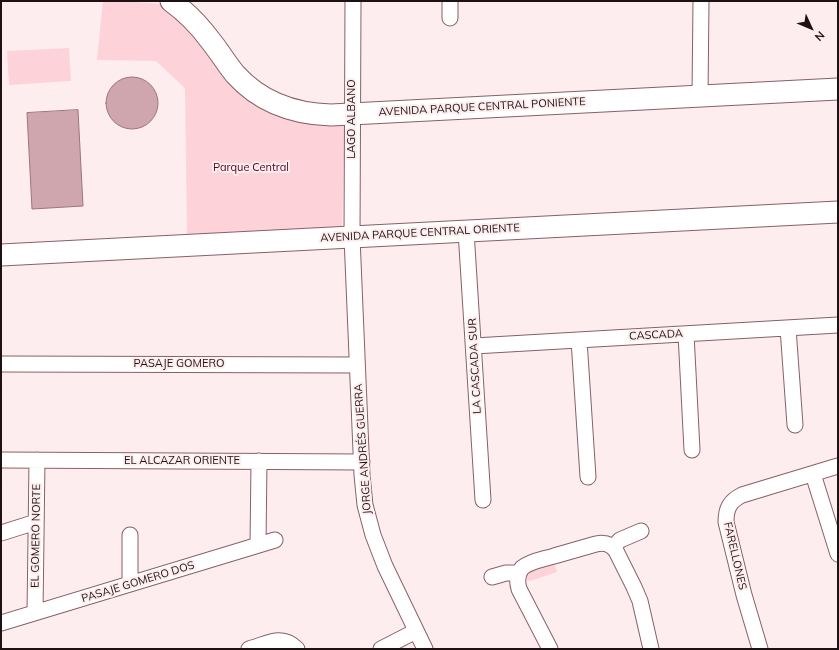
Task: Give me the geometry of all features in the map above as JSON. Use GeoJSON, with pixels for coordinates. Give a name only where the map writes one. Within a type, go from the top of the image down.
{"type":"FeatureCollection","features":[{"type":"Feature","properties":{"kind":"street","name":"AVENIDA PARQUE CENTRAL PONIENTE"},"geometry":{"type":"LineString","coordinates":[[171,1],[187,14],[202,30],[235,74],[257,93],[278,104],[297,111],[317,114],[330,115],[838,88]]}},
{"type":"Feature","properties":{"kind":"street","name":"LAGO ALBANO"},"geometry":{"type":"LineString","coordinates":[[352,237],[353,1]]}},
{"type":"Feature","properties":{"kind":"street"},"geometry":{"type":"LineString","coordinates":[[450,1],[450,18]]}},
{"type":"Feature","properties":{"kind":"street"},"geometry":{"type":"LineString","coordinates":[[700,96],[701,1]]}},
{"type":"Feature","properties":{"kind":"street","name":"AVENIDA PARQUE CENTRAL ORIENTE"},"geometry":{"type":"LineString","coordinates":[[1,255],[838,212]]}},
{"type":"Feature","properties":{"kind":"street","name":"LA CASCADA SUR"},"geometry":{"type":"LineString","coordinates":[[466,231],[482,500]]}},
{"type":"Feature","properties":{"kind":"street","name":"JORGE ANDRÉS GUERRA"},"geometry":{"type":"LineString","coordinates":[[352,237],[365,505],[371,529],[385,566],[425,649]]}},
{"type":"Feature","properties":{"kind":"street","name":"CASCADA"},"geometry":{"type":"LineString","coordinates":[[474,346],[838,325]]}},
{"type":"Feature","properties":{"kind":"street"},"geometry":{"type":"LineString","coordinates":[[788,328],[795,425]]}},
{"type":"Feature","properties":{"kind":"street"},"geometry":{"type":"LineString","coordinates":[[686,334],[692,450]]}},
{"type":"Feature","properties":{"kind":"street"},"geometry":{"type":"LineString","coordinates":[[579,340],[588,478]]}},
{"type":"Feature","properties":{"kind":"street","name":"PASAJE GOMERO"},"geometry":{"type":"LineString","coordinates":[[1,364],[358,365]]}},
{"type":"Feature","properties":{"kind":"street","name":"EL ALCAZAR ORIENTE"},"geometry":{"type":"LineString","coordinates":[[1,460],[362,462]]}},
{"type":"Feature","properties":{"kind":"street","name":"EL GOMERO NORTE"},"geometry":{"type":"LineString","coordinates":[[35,613],[37,460]]}},
{"type":"Feature","properties":{"kind":"street"},"geometry":{"type":"LineString","coordinates":[[258,545],[259,461]]}},
{"type":"Feature","properties":{"kind":"street","name":"FARELLONES"},"geometry":{"type":"LineString","coordinates":[[760,649],[744,595],[726,522],[728,508],[732,502],[742,495],[838,466]]}},
{"type":"Feature","properties":{"kind":"street"},"geometry":{"type":"LineString","coordinates":[[813,474],[838,554]]}},
{"type":"Feature","properties":{"kind":"street"},"geometry":{"type":"LineString","coordinates":[[1,533],[36,522]]}},
{"type":"Feature","properties":{"kind":"street"},"geometry":{"type":"LineString","coordinates":[[613,547],[620,540],[642,531]]}},
{"type":"Feature","properties":{"kind":"street"},"geometry":{"type":"LineString","coordinates":[[130,535],[130,584]]}},
{"type":"Feature","properties":{"kind":"street","name":"PASAJE GOMERO DOS"},"geometry":{"type":"LineString","coordinates":[[1,623],[275,540]]}},
{"type":"Feature","properties":{"kind":"street"},"geometry":{"type":"LineString","coordinates":[[550,649],[519,589],[519,573],[523,568],[532,563],[604,543],[613,547],[616,551],[634,587],[640,601],[652,649]]}},
{"type":"Feature","properties":{"kind":"street"},"geometry":{"type":"LineString","coordinates":[[492,577],[506,573],[519,573]]}},
{"type":"Feature","properties":{"kind":"street"},"geometry":{"type":"LineString","coordinates":[[381,649],[416,632]]}},
{"type":"Feature","properties":{"kind":"street"},"geometry":{"type":"LineString","coordinates":[[252,649],[276,640],[281,640],[291,643],[297,649]]}},
{"type":"Feature","properties":{"kind":"green space","name":"Parque Central"},"geometry":{"type":"Polygon","coordinates":[[[103,1],[165,4],[190,28],[248,99],[345,118],[342,228],[187,237],[185,88],[156,61],[97,60],[103,1]]]}},
{"type":"Feature","properties":{"kind":"green space"},"geometry":{"type":"Polygon","coordinates":[[[69,48],[71,81],[9,85],[7,51],[69,48]]]}},
{"type":"Feature","properties":{"kind":"green space"},"geometry":{"type":"Polygon","coordinates":[[[554,561],[557,572],[530,581],[524,579],[535,568],[554,561]]]}},
{"type":"Feature","properties":{"kind":"building"},"geometry":{"type":"Polygon","coordinates":[[[127,77],[137,77],[151,84],[158,98],[158,108],[151,122],[137,129],[127,129],[117,125],[110,118],[106,108],[106,98],[110,88],[117,81],[127,77]]]}},
{"type":"Feature","properties":{"kind":"building"},"geometry":{"type":"Polygon","coordinates":[[[78,110],[83,206],[32,209],[27,113],[78,110]]]}}]}
